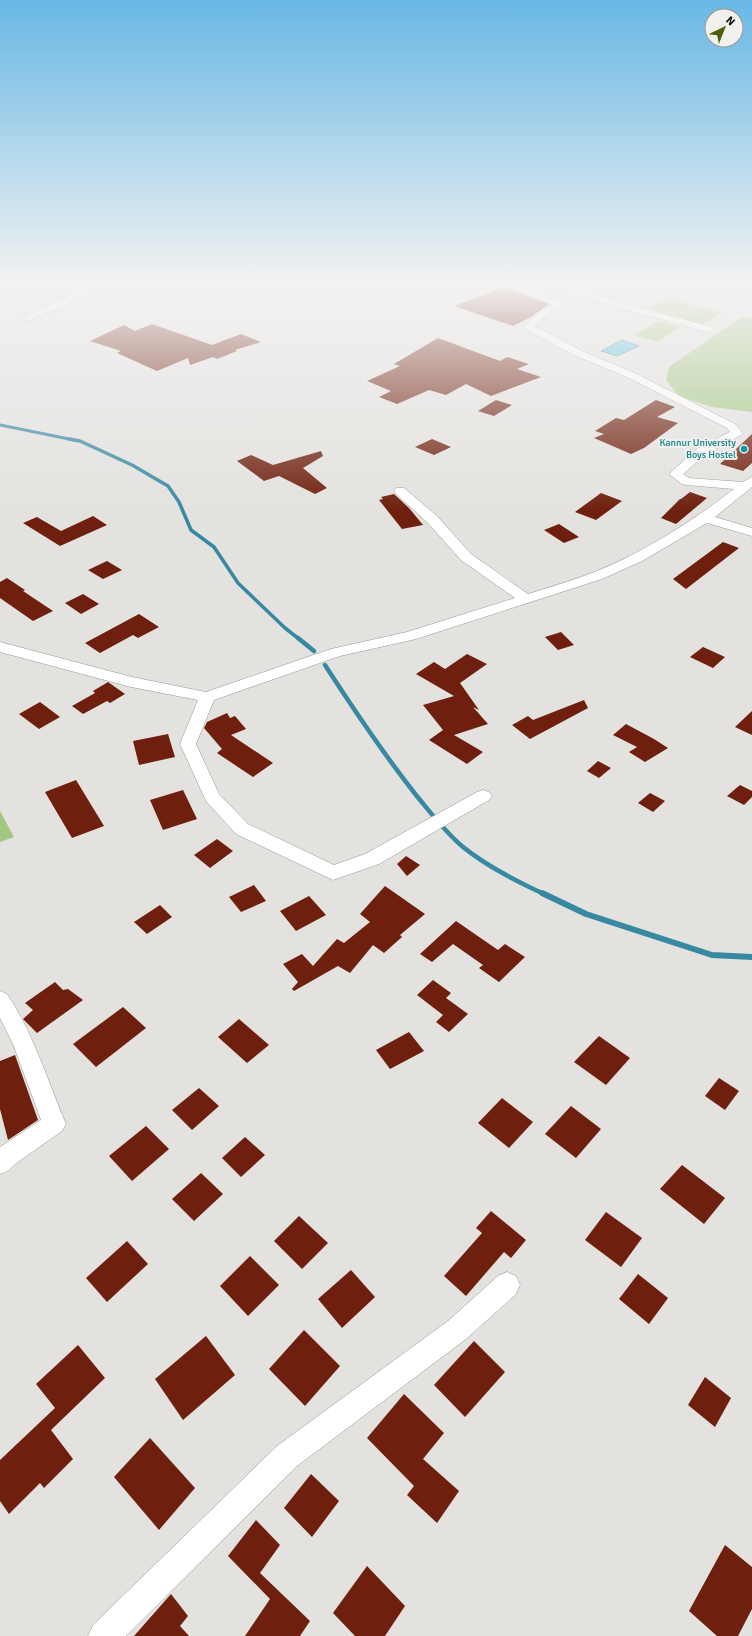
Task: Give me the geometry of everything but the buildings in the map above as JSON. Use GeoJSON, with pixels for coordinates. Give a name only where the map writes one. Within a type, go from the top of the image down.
{"type":"FeatureCollection","features":[{"type":"Feature","properties":{"kind":"street"},"geometry":{"type":"LineString","coordinates":[[593,359],[631,375],[682,400],[731,426],[738,433],[702,451],[675,474],[686,480],[749,484]]}},
{"type":"Feature","properties":{"kind":"street"},"geometry":{"type":"LineString","coordinates":[[0,647],[131,682],[207,697],[336,652],[411,636],[604,573],[637,558],[705,518],[749,484]]}},
{"type":"Feature","properties":{"kind":"street"},"geometry":{"type":"LineString","coordinates":[[400,491],[432,519],[466,557],[526,599]]}},
{"type":"Feature","properties":{"kind":"street"},"geometry":{"type":"LineString","coordinates":[[705,518],[752,532]]}},
{"type":"Feature","properties":{"kind":"street"},"geometry":{"type":"LineString","coordinates":[[207,697],[188,744],[212,797],[242,829],[333,873],[372,859],[483,796]]}},
{"type":"Feature","properties":{"kind":"street"},"geometry":{"type":"LineString","coordinates":[[0,1000],[25,1045],[41,1093],[54,1124],[7,1156],[0,1163]]}},
{"type":"Feature","properties":{"kind":"street"},"geometry":{"type":"LineString","coordinates":[[104,1636],[287,1456],[457,1330],[507,1284]]}},
{"type":"Feature","properties":{"kind":"green space"},"geometry":{"type":"Polygon","coordinates":[[[680,359],[752,359],[752,412],[712,407],[679,396],[666,380],[669,367],[680,359]]]}},
{"type":"Feature","properties":{"kind":"green space"},"geometry":{"type":"Polygon","coordinates":[[[0,811],[14,837],[0,842],[0,811]]]}},
{"type":"Feature","properties":{"kind":"waterway"},"geometry":{"type":"LineString","coordinates":[[0,425],[70,439]]}},
{"type":"Feature","properties":{"kind":"waterway"},"geometry":{"type":"LineString","coordinates":[[70,439],[80,441],[132,465],[168,486],[179,502],[191,530],[214,547],[238,583],[285,628],[299,639]]}},
{"type":"Feature","properties":{"kind":"waterway"},"geometry":{"type":"LineString","coordinates":[[70,439],[74,440]]}},
{"type":"Feature","properties":{"kind":"waterway"},"geometry":{"type":"LineString","coordinates":[[298,638],[314,651]]}},
{"type":"Feature","properties":{"kind":"waterway"},"geometry":{"type":"LineString","coordinates":[[325,665],[392,763],[416,795],[450,835],[463,847],[492,867],[544,894]]}},
{"type":"Feature","properties":{"kind":"waterway"},"geometry":{"type":"LineString","coordinates":[[542,893],[586,914],[712,955],[752,957]]}},
{"type":"Feature","properties":{"kind":"place","name":"Kannur University Boys Hostel"},"geometry":{"type":"Point","coordinates":[744,449]}}]}
